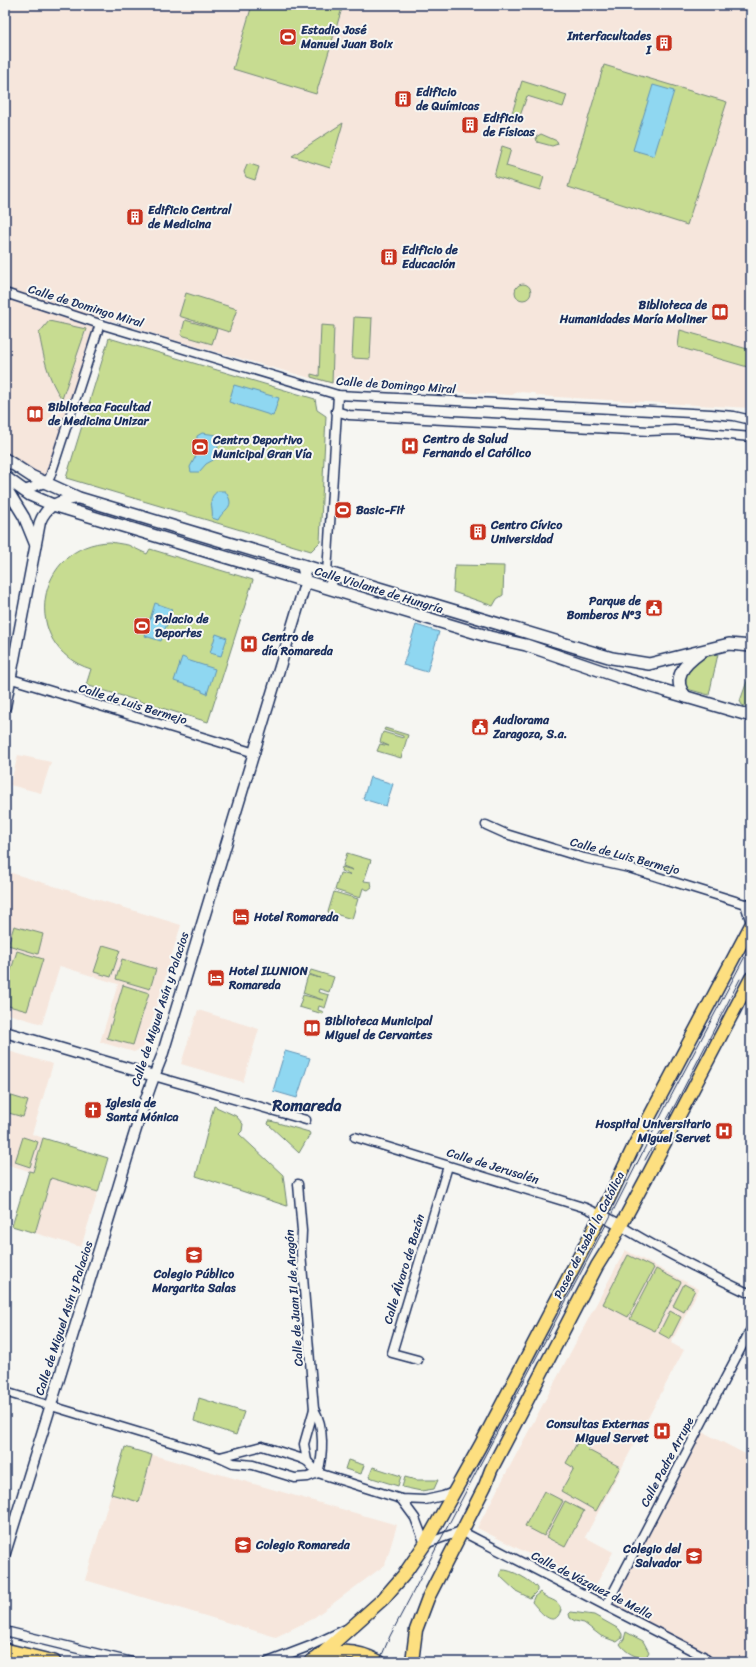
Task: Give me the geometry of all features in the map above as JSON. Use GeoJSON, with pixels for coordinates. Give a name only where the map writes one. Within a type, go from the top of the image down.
{"type":"FeatureCollection","features":[{"type":"Feature","properties":{"kind":"highway"},"geometry":{"type":"LineString","coordinates":[[5,1650],[54,1662]]}},
{"type":"Feature","properties":{"kind":"highway"},"geometry":{"type":"LineString","coordinates":[[313,1661],[328,1654],[342,1652],[362,1654],[379,1662]]}},
{"type":"Feature","properties":{"kind":"main road","name":"Calle Violante de Hungría"},"geometry":{"type":"LineString","coordinates":[[5,459],[23,472],[79,498],[605,656],[648,664],[729,644],[751,646]]}},
{"type":"Feature","properties":{"kind":"main road","name":"Calle Violante de Hungría"},"geometry":{"type":"LineString","coordinates":[[5,477],[34,497],[53,505],[490,637],[526,645],[622,678],[751,716]]}},
{"type":"Feature","properties":{"kind":"main road"},"geometry":{"type":"LineString","coordinates":[[686,697],[680,685],[681,671],[700,651]]}},
{"type":"Feature","properties":{"kind":"main road"},"geometry":{"type":"LineString","coordinates":[[588,666],[631,667],[648,664]]}},
{"type":"Feature","properties":{"kind":"main road","name":"Paseo de Isabel la Católica"},"geometry":{"type":"LineString","coordinates":[[313,1661],[375,1606],[414,1562],[425,1544],[480,1446],[601,1215],[638,1139],[751,924]]}},
{"type":"Feature","properties":{"kind":"main road","name":"Paseo de Isabel la Católica"},"geometry":{"type":"LineString","coordinates":[[412,1662],[416,1630],[433,1586],[485,1486],[491,1470],[597,1266],[621,1226],[751,978]]}},
{"type":"Feature","properties":{"kind":"street","name":"Calle de Domingo Miral"},"geometry":{"type":"LineString","coordinates":[[5,293],[100,324],[338,395],[711,414],[734,416],[751,420]]}},
{"type":"Feature","properties":{"kind":"street"},"geometry":{"type":"LineString","coordinates":[[24,490],[45,483],[50,477],[100,324]]}},
{"type":"Feature","properties":{"kind":"street"},"geometry":{"type":"LineString","coordinates":[[334,589],[327,573],[338,395]]}},
{"type":"Feature","properties":{"kind":"street"},"geometry":{"type":"LineString","coordinates":[[336,412],[349,415],[654,431],[674,430],[751,437]]}},
{"type":"Feature","properties":{"kind":"street"},"geometry":{"type":"LineString","coordinates":[[5,486],[24,517],[35,544]]}},
{"type":"Feature","properties":{"kind":"street"},"geometry":{"type":"LineString","coordinates":[[5,707],[8,678],[41,518],[53,505],[61,501],[79,498]]}},
{"type":"Feature","properties":{"kind":"street"},"geometry":{"type":"LineString","coordinates":[[302,565],[306,581]]}},
{"type":"Feature","properties":{"kind":"street","name":"Calle de Miguel Asín y Palacios"},"geometry":{"type":"LineString","coordinates":[[5,1552],[128,1158],[147,1092],[162,1056],[306,581]]}},
{"type":"Feature","properties":{"kind":"street","name":"Calle de Luis Bermejo"},"geometry":{"type":"LineString","coordinates":[[8,678],[255,753]]}},
{"type":"Feature","properties":{"kind":"street","name":"Calle de Luis Bermejo"},"geometry":{"type":"LineString","coordinates":[[486,825],[499,832],[584,858],[629,868],[748,904],[751,924]]}},
{"type":"Feature","properties":{"kind":"street"},"geometry":{"type":"LineString","coordinates":[[5,1032],[267,1110],[306,1120]]}},
{"type":"Feature","properties":{"kind":"street","name":"Calle de Jerusalén"},"geometry":{"type":"LineString","coordinates":[[355,1137],[586,1208],[621,1226]]}},
{"type":"Feature","properties":{"kind":"street","name":"Calle Álvaro de Bazán"},"geometry":{"type":"LineString","coordinates":[[418,1360],[392,1353],[448,1166]]}},
{"type":"Feature","properties":{"kind":"street","name":"Calle de Juan II de Aragón"},"geometry":{"type":"LineString","coordinates":[[298,1184],[302,1231],[301,1253],[314,1410],[319,1421],[321,1446],[318,1473]]}},
{"type":"Feature","properties":{"kind":"street"},"geometry":{"type":"LineString","coordinates":[[621,1226],[715,1277],[746,1292],[751,1292]]}},
{"type":"Feature","properties":{"kind":"street","name":"Calle Padre Arrupe"},"geometry":{"type":"LineString","coordinates":[[606,1606],[751,1329]]}},
{"type":"Feature","properties":{"kind":"street"},"geometry":{"type":"LineString","coordinates":[[5,1392],[220,1457],[234,1463],[256,1466],[295,1478],[308,1477],[318,1473]]}},
{"type":"Feature","properties":{"kind":"street","name":"Calle de Juan II de Aragón"},"geometry":{"type":"LineString","coordinates":[[307,1461],[304,1444],[314,1410]]}},
{"type":"Feature","properties":{"kind":"street"},"geometry":{"type":"LineString","coordinates":[[292,1454],[304,1444]]}},
{"type":"Feature","properties":{"kind":"street"},"geometry":{"type":"LineString","coordinates":[[220,1457],[232,1455],[258,1446],[292,1454],[307,1461],[318,1473],[401,1499],[430,1500],[454,1492]]}},
{"type":"Feature","properties":{"kind":"street"},"geometry":{"type":"LineString","coordinates":[[401,1499],[415,1518],[425,1544],[461,1531]]}},
{"type":"Feature","properties":{"kind":"street","name":"Calle de Vázquez de Mella"},"geometry":{"type":"LineString","coordinates":[[461,1531],[706,1657],[709,1662]]}},
{"type":"Feature","properties":{"kind":"street"},"geometry":{"type":"LineString","coordinates":[[268,1662],[310,1646],[349,1628]]}},
{"type":"Feature","properties":{"kind":"street"},"geometry":{"type":"LineString","coordinates":[[5,1631],[132,1662]]}},
{"type":"Feature","properties":{"kind":"street"},"geometry":{"type":"LineString","coordinates":[[310,1646],[342,1652]]}},
{"type":"Feature","properties":{"kind":"shaded area"},"geometry":{"type":"Polygon","coordinates":[[[5,5],[751,5],[751,408],[538,396],[534,393],[517,392],[512,395],[339,386],[170,339],[99,316],[46,476],[7,456],[5,454],[5,5]]]}},
{"type":"Feature","properties":{"kind":"shaded area"},"geometry":{"type":"Polygon","coordinates":[[[18,755],[51,762],[41,793],[10,785],[18,755]]]}},
{"type":"Feature","properties":{"kind":"shaded area"},"geometry":{"type":"Polygon","coordinates":[[[5,871],[181,925],[144,1047],[134,1052],[100,1042],[118,984],[60,966],[42,1024],[5,1013],[5,871]]]}},
{"type":"Feature","properties":{"kind":"shaded area"},"geometry":{"type":"Polygon","coordinates":[[[198,1010],[259,1029],[243,1082],[181,1064],[198,1010]]]}},
{"type":"Feature","properties":{"kind":"shaded area"},"geometry":{"type":"Polygon","coordinates":[[[5,1050],[53,1064],[32,1134],[43,1138],[33,1172],[5,1164],[5,1050]]]}},
{"type":"Feature","properties":{"kind":"shaded area"},"geometry":{"type":"Polygon","coordinates":[[[51,1178],[98,1192],[81,1247],[35,1233],[51,1178]]]}},
{"type":"Feature","properties":{"kind":"shaded area"},"geometry":{"type":"Polygon","coordinates":[[[625,1250],[699,1289],[671,1343],[684,1350],[585,1537],[613,1552],[595,1587],[477,1528],[625,1250]]]}},
{"type":"Feature","properties":{"kind":"shaded area","name":"Colegio del Salvador"},"geometry":{"type":"Polygon","coordinates":[[[701,1431],[751,1457],[751,1662],[720,1662],[611,1605],[701,1431]]]}},
{"type":"Feature","properties":{"kind":"shaded area","name":"Colegio Romareda"},"geometry":{"type":"Polygon","coordinates":[[[125,1447],[397,1525],[385,1565],[312,1619],[276,1637],[85,1580],[125,1447]]]}},
{"type":"Feature","properties":{"kind":"green space","name":"Estadio José Manuel Juan Boix"},"geometry":{"type":"Polygon","coordinates":[[[252,5],[343,5],[316,94],[233,69],[252,5]]]}},
{"type":"Feature","properties":{"kind":"green space"},"geometry":{"type":"Polygon","coordinates":[[[604,65],[727,102],[687,225],[568,187],[604,65]]]}},
{"type":"Feature","properties":{"kind":"green space"},"geometry":{"type":"Polygon","coordinates":[[[522,81],[567,95],[563,107],[527,96],[520,116],[512,113],[522,81]]]}},
{"type":"Feature","properties":{"kind":"green space"},"geometry":{"type":"Polygon","coordinates":[[[343,123],[330,168],[292,156],[343,123]]]}},
{"type":"Feature","properties":{"kind":"green space"},"geometry":{"type":"Polygon","coordinates":[[[541,134],[557,141],[558,144],[552,146],[537,142],[536,137],[541,134]]]}},
{"type":"Feature","properties":{"kind":"green space"},"geometry":{"type":"Polygon","coordinates":[[[502,146],[511,149],[506,166],[544,177],[540,190],[494,176],[502,146]]]}},
{"type":"Feature","properties":{"kind":"green space"},"geometry":{"type":"Polygon","coordinates":[[[250,164],[259,167],[255,180],[246,177],[244,172],[247,165],[250,164]]]}},
{"type":"Feature","properties":{"kind":"green space"},"geometry":{"type":"Polygon","coordinates":[[[523,284],[530,289],[531,292],[526,299],[523,300],[516,295],[515,292],[520,285],[523,284]]]}},
{"type":"Feature","properties":{"kind":"green space"},"geometry":{"type":"Polygon","coordinates":[[[186,293],[237,309],[229,332],[179,316],[186,293]]]}},
{"type":"Feature","properties":{"kind":"green space"},"geometry":{"type":"Polygon","coordinates":[[[354,317],[372,318],[370,359],[352,358],[354,317]]]}},
{"type":"Feature","properties":{"kind":"green space"},"geometry":{"type":"Polygon","coordinates":[[[185,320],[217,329],[212,344],[181,335],[185,320]]]}},
{"type":"Feature","properties":{"kind":"green space"},"geometry":{"type":"Polygon","coordinates":[[[49,321],[86,329],[62,399],[53,384],[44,359],[39,333],[49,321]]]}},
{"type":"Feature","properties":{"kind":"green space"},"geometry":{"type":"Polygon","coordinates":[[[321,325],[334,326],[332,383],[311,377],[311,374],[319,376],[321,325]]]}},
{"type":"Feature","properties":{"kind":"green space"},"geometry":{"type":"Polygon","coordinates":[[[680,330],[751,350],[751,368],[678,347],[680,330]]]}},
{"type":"Feature","properties":{"kind":"green space","name":"Centro Deportivo Municipal Gran Vía"},"geometry":{"type":"Polygon","coordinates":[[[109,338],[315,399],[317,410],[326,416],[320,542],[311,551],[66,478],[109,338]]]}},
{"type":"Feature","properties":{"kind":"green space","name":"Palacio de Deportes"},"geometry":{"type":"Polygon","coordinates":[[[110,542],[128,545],[147,554],[150,549],[253,580],[208,722],[86,685],[91,669],[68,657],[53,640],[46,620],[45,598],[52,577],[65,560],[85,547],[110,542]]]}},
{"type":"Feature","properties":{"kind":"green space"},"geometry":{"type":"Polygon","coordinates":[[[455,565],[504,566],[503,595],[497,599],[493,606],[453,592],[455,565]]]}},
{"type":"Feature","properties":{"kind":"green space"},"geometry":{"type":"Polygon","coordinates":[[[718,654],[709,695],[687,689],[685,681],[696,659],[718,654]]]}},
{"type":"Feature","properties":{"kind":"green space"},"geometry":{"type":"Polygon","coordinates":[[[751,670],[751,708],[742,705],[740,701],[751,670]]]}},
{"type":"Feature","properties":{"kind":"green space"},"geometry":{"type":"Polygon","coordinates":[[[385,728],[408,735],[401,758],[377,751],[380,744],[389,746],[380,742],[383,732],[403,738],[403,736],[384,730],[385,728]]]}},
{"type":"Feature","properties":{"kind":"green space"},"geometry":{"type":"Polygon","coordinates":[[[347,853],[371,860],[364,881],[371,882],[372,887],[368,890],[363,888],[360,898],[335,890],[340,873],[350,874],[341,871],[342,867],[353,870],[343,866],[347,853]]]}},
{"type":"Feature","properties":{"kind":"green space"},"geometry":{"type":"Polygon","coordinates":[[[334,892],[358,899],[352,919],[328,912],[334,892]]]}},
{"type":"Feature","properties":{"kind":"green space"},"geometry":{"type":"Polygon","coordinates":[[[14,926],[43,934],[38,954],[8,945],[14,926]]]}},
{"type":"Feature","properties":{"kind":"green space"},"geometry":{"type":"Polygon","coordinates":[[[103,945],[120,950],[111,977],[94,972],[103,945]]]}},
{"type":"Feature","properties":{"kind":"green space"},"geometry":{"type":"Polygon","coordinates":[[[17,951],[43,959],[27,1011],[5,1005],[5,989],[17,951]]]}},
{"type":"Feature","properties":{"kind":"green space"},"geometry":{"type":"Polygon","coordinates":[[[122,959],[156,969],[150,989],[116,979],[122,959]]]}},
{"type":"Feature","properties":{"kind":"green space"},"geometry":{"type":"Polygon","coordinates":[[[311,970],[334,977],[329,992],[319,989],[318,992],[329,995],[325,1008],[319,1006],[318,1010],[324,1012],[323,1014],[299,1007],[303,995],[323,1000],[303,993],[308,975],[320,978],[309,974],[311,970]]]}},
{"type":"Feature","properties":{"kind":"green space"},"geometry":{"type":"Polygon","coordinates":[[[123,985],[149,993],[133,1045],[107,1038],[123,985]]]}},
{"type":"Feature","properties":{"kind":"green space"},"geometry":{"type":"Polygon","coordinates":[[[5,1094],[28,1101],[23,1117],[5,1112],[5,1094]]]}},
{"type":"Feature","properties":{"kind":"green space"},"geometry":{"type":"Polygon","coordinates":[[[214,1106],[236,1116],[243,1124],[242,1131],[239,1134],[283,1175],[287,1206],[196,1176],[214,1106]]]}},
{"type":"Feature","properties":{"kind":"green space"},"geometry":{"type":"Polygon","coordinates":[[[269,1121],[309,1132],[310,1134],[299,1153],[268,1124],[269,1121]]]}},
{"type":"Feature","properties":{"kind":"green space"},"geometry":{"type":"Polygon","coordinates":[[[23,1137],[38,1142],[30,1167],[15,1162],[23,1137]]]}},
{"type":"Feature","properties":{"kind":"green space"},"geometry":{"type":"Polygon","coordinates":[[[43,1138],[108,1158],[98,1192],[51,1178],[35,1233],[12,1226],[29,1171],[33,1172],[43,1138]]]}},
{"type":"Feature","properties":{"kind":"green space"},"geometry":{"type":"Polygon","coordinates":[[[628,1255],[654,1268],[628,1317],[603,1304],[628,1255]]]}},
{"type":"Feature","properties":{"kind":"green space"},"geometry":{"type":"Polygon","coordinates":[[[656,1269],[681,1282],[655,1331],[630,1319],[656,1269]]]}},
{"type":"Feature","properties":{"kind":"green space"},"geometry":{"type":"Polygon","coordinates":[[[684,1284],[695,1290],[684,1312],[673,1306],[684,1284]]]}},
{"type":"Feature","properties":{"kind":"green space"},"geometry":{"type":"Polygon","coordinates":[[[670,1311],[681,1317],[670,1339],[659,1333],[670,1311]]]}},
{"type":"Feature","properties":{"kind":"green space"},"geometry":{"type":"Polygon","coordinates":[[[199,1398],[244,1412],[236,1435],[194,1421],[199,1398]]]}},
{"type":"Feature","properties":{"kind":"green space"},"geometry":{"type":"Polygon","coordinates":[[[583,1432],[594,1439],[588,1450],[620,1467],[596,1511],[561,1491],[574,1468],[566,1463],[583,1432]]]}},
{"type":"Feature","properties":{"kind":"green space"},"geometry":{"type":"Polygon","coordinates":[[[125,1447],[152,1455],[139,1502],[111,1494],[125,1447]]]}},
{"type":"Feature","properties":{"kind":"green space"},"geometry":{"type":"Polygon","coordinates":[[[348,1460],[364,1465],[361,1474],[345,1469],[348,1460]]]}},
{"type":"Feature","properties":{"kind":"green space"},"geometry":{"type":"Polygon","coordinates":[[[373,1467],[401,1476],[398,1486],[369,1477],[373,1467]]]}},
{"type":"Feature","properties":{"kind":"green space"},"geometry":{"type":"Polygon","coordinates":[[[405,1477],[416,1480],[438,1480],[434,1489],[421,1491],[402,1487],[405,1477]]]}},
{"type":"Feature","properties":{"kind":"green space"},"geometry":{"type":"Polygon","coordinates":[[[544,1491],[563,1501],[544,1536],[525,1526],[544,1491]]]}},
{"type":"Feature","properties":{"kind":"green space"},"geometry":{"type":"Polygon","coordinates":[[[565,1501],[584,1511],[565,1547],[546,1537],[565,1501]]]}},
{"type":"Feature","properties":{"kind":"green space"},"geometry":{"type":"Polygon","coordinates":[[[502,1570],[511,1571],[526,1579],[537,1588],[537,1591],[530,1598],[516,1591],[501,1577],[500,1573],[502,1570]]]}},
{"type":"Feature","properties":{"kind":"green space"},"geometry":{"type":"Polygon","coordinates":[[[540,1592],[558,1603],[560,1606],[561,1610],[558,1616],[554,1619],[546,1617],[542,1614],[532,1602],[534,1597],[540,1592]]]}},
{"type":"Feature","properties":{"kind":"green space"},"geometry":{"type":"Polygon","coordinates":[[[571,1612],[594,1615],[619,1629],[622,1634],[622,1638],[617,1642],[601,1636],[584,1623],[570,1618],[569,1614],[571,1612]]]}},
{"type":"Feature","properties":{"kind":"green space"},"geometry":{"type":"Polygon","coordinates":[[[626,1632],[643,1641],[649,1652],[646,1657],[635,1656],[622,1647],[620,1644],[624,1639],[626,1632]]]}},
{"type":"Feature","properties":{"kind":"water"},"geometry":{"type":"Polygon","coordinates":[[[653,85],[674,91],[654,156],[633,150],[653,85]]]}},
{"type":"Feature","properties":{"kind":"water"},"geometry":{"type":"Polygon","coordinates":[[[234,385],[279,398],[273,416],[229,402],[234,385]]]}},
{"type":"Feature","properties":{"kind":"water"},"geometry":{"type":"Polygon","coordinates":[[[202,433],[217,435],[218,444],[216,456],[215,459],[206,464],[199,472],[191,472],[190,467],[197,454],[197,436],[202,433]]]}},
{"type":"Feature","properties":{"kind":"water"},"geometry":{"type":"Polygon","coordinates":[[[218,491],[225,491],[230,504],[218,520],[212,518],[211,500],[214,494],[218,491]]]}},
{"type":"Feature","properties":{"kind":"water"},"geometry":{"type":"Polygon","coordinates":[[[155,603],[172,609],[161,641],[145,636],[155,603]]]}},
{"type":"Feature","properties":{"kind":"water"},"geometry":{"type":"Polygon","coordinates":[[[416,625],[439,632],[427,672],[403,665],[416,625]]]}},
{"type":"Feature","properties":{"kind":"water"},"geometry":{"type":"Polygon","coordinates":[[[216,634],[227,638],[221,656],[210,653],[216,634]]]}},
{"type":"Feature","properties":{"kind":"water"},"geometry":{"type":"Polygon","coordinates":[[[182,657],[215,669],[207,694],[202,692],[202,690],[174,681],[182,657]]]}},
{"type":"Feature","properties":{"kind":"water"},"geometry":{"type":"Polygon","coordinates":[[[370,777],[393,784],[386,806],[363,799],[370,777]]]}},
{"type":"Feature","properties":{"kind":"water"},"geometry":{"type":"Polygon","coordinates":[[[285,1051],[310,1058],[297,1098],[273,1091],[285,1051]]]}},
{"type":"Feature","properties":{"kind":"tram line"},"geometry":{"type":"LineString","coordinates":[[379,1662],[390,1636],[751,945]]}},
{"type":"Feature","properties":{"kind":"tram line"},"geometry":{"type":"LineString","coordinates":[[645,1160],[740,979]]}},
{"type":"Feature","properties":{"kind":"place","name":"Estadio José Manuel Juan Boix"},"geometry":{"type":"Point","coordinates":[288,37]}},
{"type":"Feature","properties":{"kind":"place","name":"Interfacultades I"},"geometry":{"type":"Point","coordinates":[664,43]}},
{"type":"Feature","properties":{"kind":"place","name":"Edificio de Químicas"},"geometry":{"type":"Point","coordinates":[403,99]}},
{"type":"Feature","properties":{"kind":"place","name":"Edificio de Físicas"},"geometry":{"type":"Point","coordinates":[470,125]}},
{"type":"Feature","properties":{"kind":"place","name":"Edificio Central de Medicina"},"geometry":{"type":"Point","coordinates":[135,217]}},
{"type":"Feature","properties":{"kind":"place","name":"Edificio de Educación"},"geometry":{"type":"Point","coordinates":[389,257]}},
{"type":"Feature","properties":{"kind":"place","name":"Biblioteca de Humanidades María Moliner"},"geometry":{"type":"Point","coordinates":[720,312]}},
{"type":"Feature","properties":{"kind":"place","name":"Biblioteca Facultad de Medicina Unizar"},"geometry":{"type":"Point","coordinates":[35,414]}},
{"type":"Feature","properties":{"kind":"place","name":"Centro de Salud Fernando el Católico"},"geometry":{"type":"Point","coordinates":[410,446]}},
{"type":"Feature","properties":{"kind":"place","name":"Centro Deportivo Municipal Gran Vía"},"geometry":{"type":"Point","coordinates":[200,447]}},
{"type":"Feature","properties":{"kind":"place","name":"Basic-Fit"},"geometry":{"type":"Point","coordinates":[343,510]}},
{"type":"Feature","properties":{"kind":"place","name":"Centro Cívico Universidad"},"geometry":{"type":"Point","coordinates":[478,532]}},
{"type":"Feature","properties":{"kind":"place","name":"Parque de Bomberos Nº3"},"geometry":{"type":"Point","coordinates":[654,608]}},
{"type":"Feature","properties":{"kind":"place","name":"Palacio de Deportes"},"geometry":{"type":"Point","coordinates":[142,626]}},
{"type":"Feature","properties":{"kind":"place","name":"Centro de día Romareda"},"geometry":{"type":"Point","coordinates":[249,644]}},
{"type":"Feature","properties":{"kind":"place","name":"Audiorama Zaragoza, S.a."},"geometry":{"type":"Point","coordinates":[480,727]}},
{"type":"Feature","properties":{"kind":"place","name":"Hotel Romareda"},"geometry":{"type":"Point","coordinates":[241,917]}},
{"type":"Feature","properties":{"kind":"place","name":"Hotel ILUNION Romareda"},"geometry":{"type":"Point","coordinates":[216,978]}},
{"type":"Feature","properties":{"kind":"place","name":"Biblioteca Municipal Miguel de Cervantes"},"geometry":{"type":"Point","coordinates":[312,1028]}},
{"type":"Feature","properties":{"kind":"place","name":"Iglesia de Santa Mónica"},"geometry":{"type":"Point","coordinates":[93,1110]}},
{"type":"Feature","properties":{"kind":"place","name":"Hospital Universitario Miguel Servet"},"geometry":{"type":"Point","coordinates":[724,1131]}},
{"type":"Feature","properties":{"kind":"place","name":"Colegio Público Margarita Salas"},"geometry":{"type":"Point","coordinates":[194,1255]}},
{"type":"Feature","properties":{"kind":"place","name":"Consultas Externas Miguel Servet"},"geometry":{"type":"Point","coordinates":[662,1431]}},
{"type":"Feature","properties":{"kind":"place","name":"Colegio Romareda"},"geometry":{"type":"Point","coordinates":[243,1545]}},
{"type":"Feature","properties":{"kind":"place","name":"Colegio del Salvador"},"geometry":{"type":"Point","coordinates":[694,1556]}},
{"type":"Feature","properties":{"kind":"district","name":"Romareda"},"geometry":{"type":"Point","coordinates":[307,1105]}}]}
